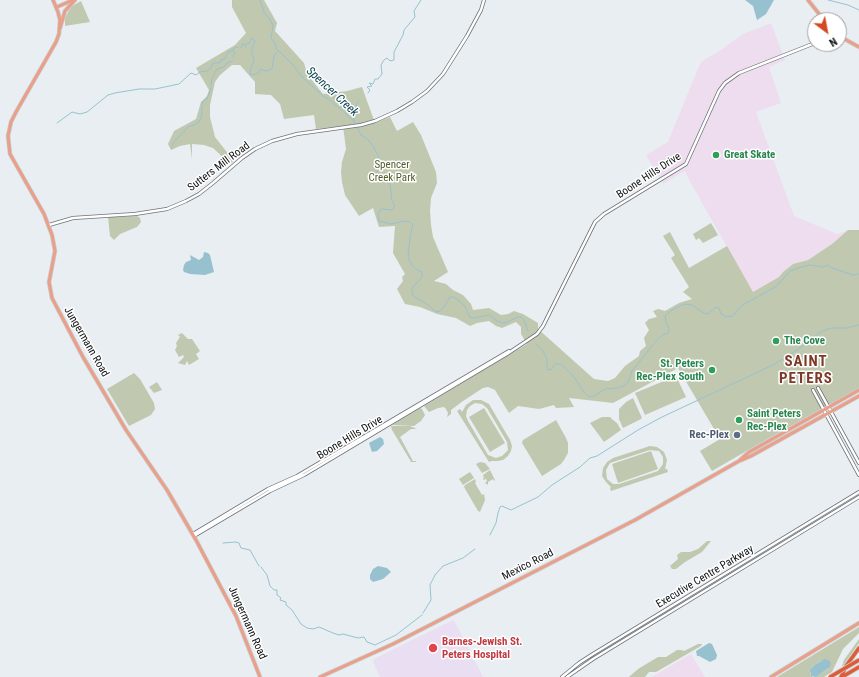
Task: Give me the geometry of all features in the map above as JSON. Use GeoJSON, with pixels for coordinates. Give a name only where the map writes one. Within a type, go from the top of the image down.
{"type":"FeatureCollection","features":[{"type":"Feature","properties":{"kind":"highway"},"geometry":{"type":"LineString","coordinates":[[841,677],[846,666],[859,648]]}},
{"type":"Feature","properties":{"kind":"highway"},"geometry":{"type":"LineString","coordinates":[[830,677],[859,660]]}},
{"type":"Feature","properties":{"kind":"highway"},"geometry":{"type":"LineString","coordinates":[[841,677],[859,667]]}},
{"type":"Feature","properties":{"kind":"main road","name":"Jungermann Road"},"geometry":{"type":"LineString","coordinates":[[53,0],[57,7],[60,20],[56,42],[11,122],[8,136],[8,148],[12,159],[44,214],[54,243],[55,251],[50,274],[49,288],[55,306],[126,430],[167,490],[193,535],[236,616],[260,677]]}},
{"type":"Feature","properties":{"kind":"main road"},"geometry":{"type":"LineString","coordinates":[[57,7],[74,0]]}},
{"type":"Feature","properties":{"kind":"main road"},"geometry":{"type":"LineString","coordinates":[[59,30],[65,11],[74,0]]}},
{"type":"Feature","properties":{"kind":"main road"},"geometry":{"type":"LineString","coordinates":[[808,0],[818,12]]}},
{"type":"Feature","properties":{"kind":"main road"},"geometry":{"type":"LineString","coordinates":[[847,41],[859,48]]}},
{"type":"Feature","properties":{"kind":"main road","name":"Mexico Road"},"geometry":{"type":"LineString","coordinates":[[739,461],[749,452],[859,390]]}},
{"type":"Feature","properties":{"kind":"main road","name":"Mexico Road"},"geometry":{"type":"LineString","coordinates":[[320,677],[393,644],[624,526],[739,461],[751,456],[859,396]]}},
{"type":"Feature","properties":{"kind":"main road"},"geometry":{"type":"LineString","coordinates":[[771,677],[859,623]]}},
{"type":"Feature","properties":{"kind":"street","name":"Sutters Mill Road"},"geometry":{"type":"LineString","coordinates":[[49,225],[73,218],[135,214],[167,209],[186,201],[203,191],[237,161],[265,144],[291,136],[361,125],[382,118],[403,108],[433,85],[446,70],[478,15],[484,0]]}},
{"type":"Feature","properties":{"kind":"street","name":"Boone Hills Drive"},"geometry":{"type":"LineString","coordinates":[[193,535],[268,489],[294,478],[533,337],[540,330],[595,222],[604,214],[686,164],[719,91],[727,80],[735,75],[807,46]]}},
{"type":"Feature","properties":{"kind":"street"},"geometry":{"type":"LineString","coordinates":[[818,388],[859,463]]}},
{"type":"Feature","properties":{"kind":"street"},"geometry":{"type":"LineString","coordinates":[[813,390],[859,475]]}},
{"type":"Feature","properties":{"kind":"street","name":"Executive Centre Parkway"},"geometry":{"type":"LineString","coordinates":[[562,677],[593,654],[859,492]]}},
{"type":"Feature","properties":{"kind":"street","name":"Executive Centre Parkway"},"geometry":{"type":"LineString","coordinates":[[567,677],[593,659],[859,498]]}},
{"type":"Feature","properties":{"kind":"shaded area"},"geometry":{"type":"Polygon","coordinates":[[[771,23],[785,60],[769,67],[781,103],[756,112],[794,216],[837,234],[848,230],[832,244],[808,260],[793,264],[779,277],[753,293],[685,171],[663,184],[646,155],[668,142],[702,61],[726,47],[743,34],[771,23]]]}},
{"type":"Feature","properties":{"kind":"shaded area","name":"Barnes-Jewish St. Peters Hospital"},"geometry":{"type":"Polygon","coordinates":[[[453,620],[483,677],[380,677],[373,662],[374,659],[453,620]]]}},
{"type":"Feature","properties":{"kind":"shaded area"},"geometry":{"type":"Polygon","coordinates":[[[691,654],[705,677],[652,677],[691,654]]]}},
{"type":"Feature","properties":{"kind":"green space","name":"Spencer Creek Park"},"geometry":{"type":"Polygon","coordinates":[[[232,0],[264,0],[277,23],[275,31],[304,63],[307,74],[323,94],[347,91],[362,87],[375,123],[390,117],[397,131],[413,122],[421,135],[436,172],[437,183],[431,198],[431,225],[433,237],[448,272],[434,281],[446,284],[453,290],[463,295],[471,304],[473,310],[489,308],[501,315],[514,311],[523,314],[538,323],[538,329],[594,379],[608,381],[615,378],[625,366],[639,356],[640,351],[646,346],[644,338],[649,330],[645,323],[649,319],[657,317],[653,311],[658,309],[665,311],[679,303],[692,299],[683,292],[689,287],[671,258],[675,255],[663,236],[670,232],[689,268],[727,246],[753,292],[779,277],[793,264],[808,260],[832,244],[848,230],[859,230],[859,388],[712,471],[700,451],[720,439],[678,368],[613,403],[569,398],[574,407],[556,408],[554,405],[539,409],[518,406],[509,413],[495,390],[488,387],[483,388],[463,401],[451,410],[451,414],[447,417],[448,413],[444,407],[429,412],[424,406],[527,344],[521,334],[521,327],[516,322],[502,328],[489,321],[470,326],[456,318],[405,304],[397,289],[403,281],[402,277],[405,274],[393,253],[395,226],[379,227],[373,208],[359,216],[345,195],[341,172],[346,149],[343,126],[316,129],[314,115],[284,119],[280,104],[271,95],[255,94],[255,82],[240,65],[232,65],[220,75],[215,82],[210,105],[210,117],[215,137],[234,161],[230,164],[213,148],[204,145],[192,144],[192,159],[190,144],[171,150],[168,144],[174,131],[196,119],[201,102],[207,96],[209,90],[196,68],[235,45],[246,33],[232,7],[232,0]]]}},
{"type":"Feature","properties":{"kind":"green space"},"geometry":{"type":"Polygon","coordinates":[[[81,1],[90,22],[65,26],[65,18],[69,10],[72,6],[81,1]]]}},
{"type":"Feature","properties":{"kind":"green space"},"geometry":{"type":"Polygon","coordinates":[[[137,216],[140,218],[141,222],[137,227],[120,234],[114,240],[110,236],[108,217],[137,216]]]}},
{"type":"Feature","properties":{"kind":"green space"},"geometry":{"type":"Polygon","coordinates":[[[711,223],[718,235],[703,243],[699,238],[696,240],[693,234],[711,223]]]}},
{"type":"Feature","properties":{"kind":"green space"},"geometry":{"type":"Polygon","coordinates":[[[182,333],[188,339],[192,339],[200,351],[196,354],[199,359],[189,365],[187,361],[185,365],[178,363],[184,357],[183,355],[179,357],[175,350],[177,346],[176,343],[180,337],[178,335],[182,333]]]}},
{"type":"Feature","properties":{"kind":"green space"},"geometry":{"type":"Polygon","coordinates":[[[134,373],[140,379],[154,403],[155,409],[151,415],[129,426],[107,389],[134,373]]]}},
{"type":"Feature","properties":{"kind":"green space"},"geometry":{"type":"Polygon","coordinates":[[[676,376],[686,397],[645,415],[635,393],[676,376]]]}},
{"type":"Feature","properties":{"kind":"green space"},"geometry":{"type":"Polygon","coordinates":[[[157,382],[162,390],[154,393],[149,387],[157,382]]]}},
{"type":"Feature","properties":{"kind":"green space"},"geometry":{"type":"Polygon","coordinates":[[[633,398],[642,418],[623,428],[619,419],[619,409],[633,398]]]}},
{"type":"Feature","properties":{"kind":"green space"},"geometry":{"type":"Polygon","coordinates":[[[473,400],[481,400],[489,404],[512,446],[508,456],[503,460],[489,462],[457,411],[460,409],[462,412],[466,405],[473,400]],[[475,403],[470,406],[467,410],[466,416],[488,455],[496,458],[502,456],[508,450],[507,442],[487,408],[482,404],[475,403]]]}},
{"type":"Feature","properties":{"kind":"green space"},"geometry":{"type":"Polygon","coordinates":[[[420,408],[425,415],[421,421],[414,426],[392,425],[420,408]]]}},
{"type":"Feature","properties":{"kind":"green space"},"geometry":{"type":"Polygon","coordinates":[[[484,408],[505,443],[490,452],[469,417],[484,408]]]}},
{"type":"Feature","properties":{"kind":"green space"},"geometry":{"type":"Polygon","coordinates":[[[602,417],[610,417],[617,423],[621,430],[604,442],[590,423],[602,417]]]}},
{"type":"Feature","properties":{"kind":"green space"},"geometry":{"type":"Polygon","coordinates":[[[556,420],[568,443],[568,453],[561,464],[542,476],[522,443],[523,440],[556,420]]]}},
{"type":"Feature","properties":{"kind":"green space"},"geometry":{"type":"Polygon","coordinates":[[[391,426],[410,426],[417,429],[411,429],[400,437],[413,461],[416,462],[410,461],[411,460],[391,426]]]}},
{"type":"Feature","properties":{"kind":"green space"},"geometry":{"type":"Polygon","coordinates":[[[650,446],[657,447],[664,452],[667,460],[665,469],[667,469],[668,472],[611,491],[611,487],[602,476],[603,468],[607,462],[613,458],[650,446]],[[650,450],[610,463],[606,470],[607,479],[613,484],[619,484],[658,471],[663,464],[663,457],[659,451],[650,450]]]}},
{"type":"Feature","properties":{"kind":"green space"},"geometry":{"type":"Polygon","coordinates":[[[651,451],[658,469],[618,483],[612,464],[651,451]]]}},
{"type":"Feature","properties":{"kind":"green space"},"geometry":{"type":"Polygon","coordinates":[[[480,462],[485,463],[490,469],[482,473],[476,464],[480,462]]]}},
{"type":"Feature","properties":{"kind":"green space"},"geometry":{"type":"Polygon","coordinates":[[[490,470],[495,480],[494,481],[493,479],[488,482],[488,485],[485,483],[487,481],[486,479],[483,480],[483,475],[490,470]]]}},
{"type":"Feature","properties":{"kind":"green space"},"geometry":{"type":"Polygon","coordinates":[[[470,472],[474,478],[463,485],[459,479],[470,472]]]}},
{"type":"Feature","properties":{"kind":"green space"},"geometry":{"type":"Polygon","coordinates":[[[475,479],[475,483],[482,495],[484,494],[485,500],[480,512],[464,487],[475,479]]]}},
{"type":"Feature","properties":{"kind":"green space"},"geometry":{"type":"Polygon","coordinates":[[[707,541],[711,541],[702,552],[676,569],[672,569],[670,566],[678,559],[677,555],[681,552],[690,552],[698,549],[707,541]]]}},
{"type":"Feature","properties":{"kind":"green space"},"geometry":{"type":"Polygon","coordinates":[[[859,627],[859,633],[843,649],[832,672],[824,677],[813,677],[777,677],[859,627]],[[821,661],[812,667],[810,674],[813,677],[817,676],[829,668],[821,661]]]}},
{"type":"Feature","properties":{"kind":"green space"},"geometry":{"type":"Polygon","coordinates":[[[859,639],[859,643],[842,666],[844,660],[859,639]]]}},
{"type":"Feature","properties":{"kind":"green space"},"geometry":{"type":"Polygon","coordinates":[[[698,644],[702,644],[656,672],[649,672],[645,677],[629,677],[638,669],[658,657],[666,657],[677,650],[684,651],[698,644]]]}},
{"type":"Feature","properties":{"kind":"water"},"geometry":{"type":"Polygon","coordinates":[[[745,0],[774,0],[766,14],[757,20],[753,6],[745,0]]]}},
{"type":"Feature","properties":{"kind":"water"},"geometry":{"type":"Polygon","coordinates":[[[204,252],[210,255],[214,272],[205,275],[184,272],[184,265],[186,262],[191,260],[190,255],[199,260],[203,257],[204,252]]]}},
{"type":"Feature","properties":{"kind":"water"},"geometry":{"type":"Polygon","coordinates":[[[380,437],[383,439],[384,444],[377,451],[372,452],[369,443],[380,437]]]}},
{"type":"Feature","properties":{"kind":"water"},"geometry":{"type":"Polygon","coordinates":[[[378,566],[387,568],[391,572],[383,579],[373,582],[370,579],[370,575],[373,569],[378,566]]]}},
{"type":"Feature","properties":{"kind":"water"},"geometry":{"type":"Polygon","coordinates":[[[709,643],[712,644],[717,655],[716,659],[710,662],[697,656],[696,651],[709,643]]]}},
{"type":"Feature","properties":{"kind":"water"},"geometry":{"type":"Polygon","coordinates":[[[825,659],[830,661],[830,667],[816,677],[811,676],[810,670],[814,665],[825,659]]]}},
{"type":"Feature","properties":{"kind":"waterway","name":"Spencer Creek"},"geometry":{"type":"LineString","coordinates":[[260,0],[264,12],[273,26],[271,38],[275,43],[276,48],[293,65],[302,77],[354,121],[361,135],[371,143],[378,155],[380,164],[375,177],[378,179],[386,179],[390,184],[392,201],[395,206],[392,210],[381,209],[378,214],[379,221],[391,224],[404,221],[410,222],[413,225],[408,257],[412,265],[422,272],[422,277],[412,288],[413,296],[427,304],[436,312],[440,311],[444,307],[450,297],[454,297],[464,305],[470,317],[474,318],[489,315],[497,321],[504,323],[521,317],[524,320],[528,331]]}},
{"type":"Feature","properties":{"kind":"waterway"},"geometry":{"type":"LineString","coordinates":[[368,93],[370,90],[367,87],[372,86],[369,83],[373,84],[375,79],[378,79],[382,74],[381,65],[384,60],[387,58],[390,61],[394,60],[394,52],[404,30],[415,17],[414,11],[421,0]]}},
{"type":"Feature","properties":{"kind":"waterway"},"geometry":{"type":"LineString","coordinates":[[828,0],[848,5],[859,10]]}},
{"type":"Feature","properties":{"kind":"waterway"},"geometry":{"type":"LineString","coordinates":[[241,48],[243,43],[246,47],[246,44],[250,43],[251,38],[255,41],[252,49],[254,59],[250,72],[252,75],[259,73],[260,69],[266,71],[272,69],[274,56],[278,51]]}},
{"type":"Feature","properties":{"kind":"waterway"},"geometry":{"type":"LineString","coordinates":[[57,123],[72,112],[80,114],[87,112],[108,95],[139,89],[155,89],[179,84],[191,73],[196,75],[200,72],[207,71],[211,68],[213,63],[220,63],[222,59],[224,60],[228,52],[238,47]]}},
{"type":"Feature","properties":{"kind":"waterway"},"geometry":{"type":"LineString","coordinates":[[233,50],[235,52],[233,57]]}},
{"type":"Feature","properties":{"kind":"waterway"},"geometry":{"type":"LineString","coordinates":[[211,85],[217,69],[224,67],[227,63],[232,61]]}},
{"type":"Feature","properties":{"kind":"waterway"},"geometry":{"type":"LineString","coordinates":[[172,148],[173,143],[189,126],[199,122],[202,115],[202,102],[207,99],[211,88]]}},
{"type":"Feature","properties":{"kind":"waterway"},"geometry":{"type":"LineString","coordinates":[[354,121],[354,108],[359,101]]}},
{"type":"Feature","properties":{"kind":"waterway","name":"Spencer Creek"},"geometry":{"type":"LineString","coordinates":[[536,344],[543,351],[547,359],[547,369],[551,370],[555,364],[561,364],[574,377],[589,397],[594,396],[605,389],[618,388],[626,385],[632,371],[656,341],[662,335],[668,333],[669,328],[666,323],[665,316],[672,310],[684,304],[692,305],[708,314],[716,307],[719,308],[721,314],[726,317],[733,316],[741,306],[777,286],[790,271],[801,267],[810,265],[823,267],[828,265],[832,268],[853,275],[859,274]]}},
{"type":"Feature","properties":{"kind":"waterway"},"geometry":{"type":"LineString","coordinates":[[490,535],[496,523],[500,507],[502,506],[511,510],[538,497],[552,485],[580,467],[590,458],[597,456],[638,430],[662,417],[773,365],[805,345],[820,332],[831,328],[847,328],[859,325]]}},
{"type":"Feature","properties":{"kind":"waterway"},"geometry":{"type":"LineString","coordinates":[[223,543],[236,542],[239,543],[241,548],[250,550],[259,566]]}},
{"type":"Feature","properties":{"kind":"waterway"},"geometry":{"type":"LineString","coordinates":[[423,613],[431,600],[430,585],[435,575],[443,566],[463,558],[475,549]]}},
{"type":"Feature","properties":{"kind":"waterway"},"geometry":{"type":"LineString","coordinates":[[261,567],[267,575],[270,586],[274,590],[277,590],[277,595],[281,598],[280,600],[286,602],[286,605],[292,610],[301,624],[307,628],[313,629],[319,627],[339,635],[343,634],[358,638],[364,637],[367,642],[375,645],[396,635],[422,615]]}},
{"type":"Feature","properties":{"kind":"place","name":"Great Skate"},"geometry":{"type":"Point","coordinates":[716,155]}},
{"type":"Feature","properties":{"kind":"place","name":"The Cove"},"geometry":{"type":"Point","coordinates":[776,341]}},
{"type":"Feature","properties":{"kind":"place","name":"St. Peters Rec-Plex South"},"geometry":{"type":"Point","coordinates":[712,370]}},
{"type":"Feature","properties":{"kind":"place","name":"Saint Peters Rec-Plex"},"geometry":{"type":"Point","coordinates":[739,420]}},
{"type":"Feature","properties":{"kind":"place","name":"Rec-Plex"},"geometry":{"type":"Point","coordinates":[737,435]}},
{"type":"Feature","properties":{"kind":"place","name":"Barnes-Jewish St. Peters Hospital"},"geometry":{"type":"Point","coordinates":[433,648]}},
{"type":"Feature","properties":{"kind":"district","name":"SAINT PETERS"},"geometry":{"type":"Point","coordinates":[806,370]}}]}
